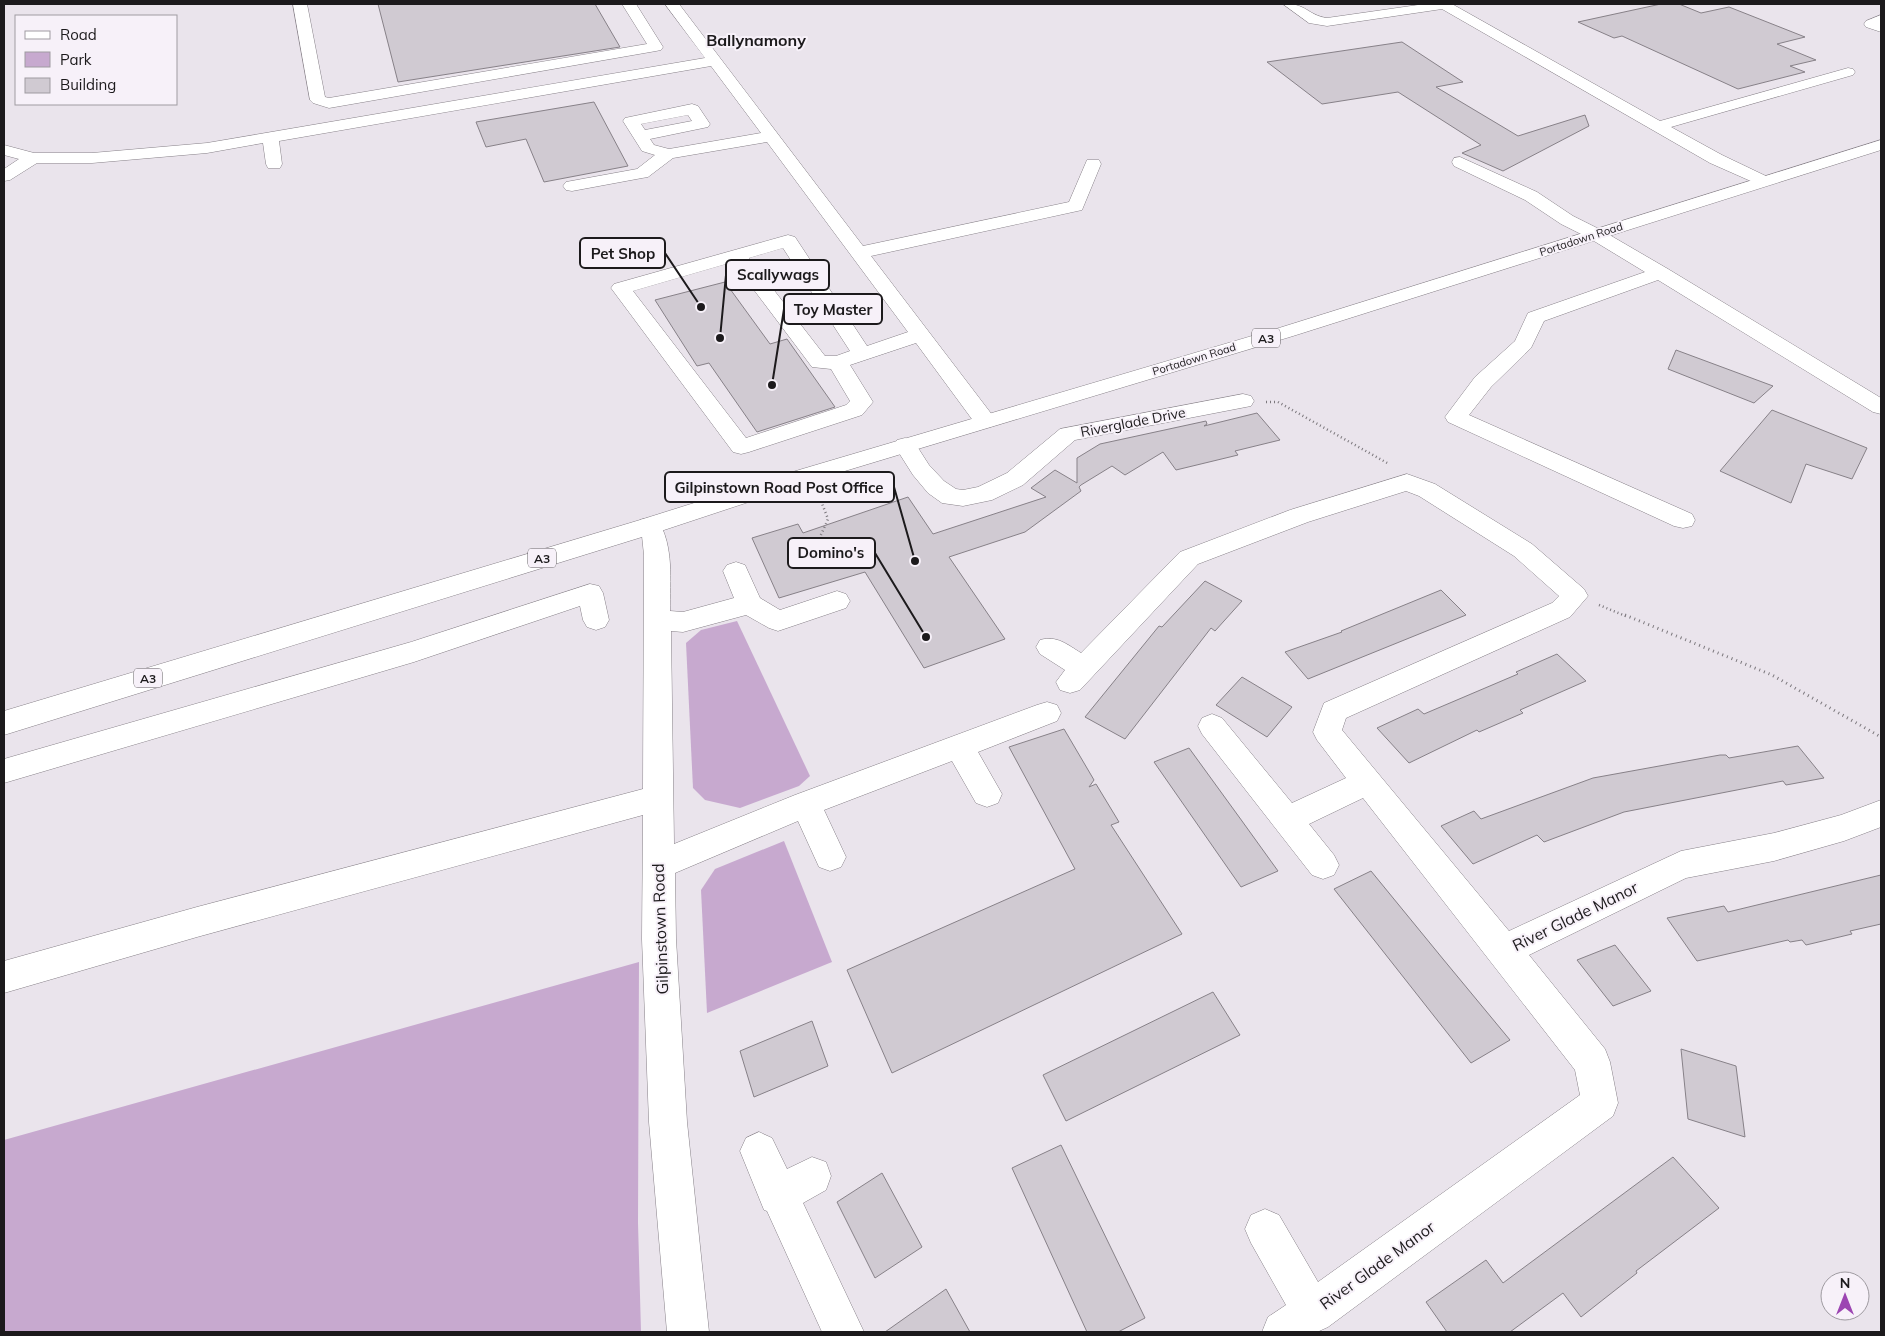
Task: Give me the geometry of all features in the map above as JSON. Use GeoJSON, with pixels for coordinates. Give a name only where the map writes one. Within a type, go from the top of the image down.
{"type":"FeatureCollection","features":[{"type":"Feature","properties":{"kind":"main road"},"geometry":{"type":"LineString","coordinates":[[300,4],[318,100],[329,103],[656,47],[629,4]]}},
{"type":"Feature","properties":{"kind":"main road"},"geometry":{"type":"LineString","coordinates":[[672,4],[985,421]]}},
{"type":"Feature","properties":{"kind":"main road"},"geometry":{"type":"LineString","coordinates":[[1337,7],[1364,4]]}},
{"type":"Feature","properties":{"kind":"main road"},"geometry":{"type":"LineString","coordinates":[[1296,7],[1314,20],[1327,22],[1444,5],[1716,159],[1762,181]]}},
{"type":"Feature","properties":{"kind":"main road"},"geometry":{"type":"LineString","coordinates":[[1451,9],[1471,6]]}},
{"type":"Feature","properties":{"kind":"main road"},"geometry":{"type":"LineString","coordinates":[[1296,7],[1321,7]]}},
{"type":"Feature","properties":{"kind":"main road"},"geometry":{"type":"LineString","coordinates":[[1881,19],[1871,24],[1881,28]]}},
{"type":"Feature","properties":{"kind":"main road"},"geometry":{"type":"LineString","coordinates":[[4,150],[33,158],[92,158],[207,148],[270,137],[461,111],[714,61]]}},
{"type":"Feature","properties":{"kind":"main road"},"geometry":{"type":"LineString","coordinates":[[1658,126],[1848,72]]}},
{"type":"Feature","properties":{"kind":"main road"},"geometry":{"type":"LineString","coordinates":[[640,136],[648,148],[668,154]]}},
{"type":"Feature","properties":{"kind":"main road"},"geometry":{"type":"LineString","coordinates":[[572,186],[642,173],[668,154],[771,136]]}},
{"type":"Feature","properties":{"kind":"main road"},"geometry":{"type":"LineString","coordinates":[[270,137],[274,164]]}},
{"type":"Feature","properties":{"kind":"main road","name":"Portadown Road"},"geometry":{"type":"LineString","coordinates":[[649,526],[712,504],[905,445],[1286,332],[1881,145]]}},
{"type":"Feature","properties":{"kind":"main road"},"geometry":{"type":"LineString","coordinates":[[4,176],[33,158]]}},
{"type":"Feature","properties":{"kind":"main road"},"geometry":{"type":"LineString","coordinates":[[1460,162],[1531,196],[1566,220],[1595,234],[1661,273],[1881,407]]}},
{"type":"Feature","properties":{"kind":"main road"},"geometry":{"type":"LineString","coordinates":[[858,253],[1076,206],[1093,164]]}},
{"type":"Feature","properties":{"kind":"main road"},"geometry":{"type":"LineString","coordinates":[[838,362],[862,402],[854,410],[741,447],[621,288],[788,241],[862,354]]}},
{"type":"Feature","properties":{"kind":"main road"},"geometry":{"type":"LineString","coordinates":[[737,255],[819,364],[838,362],[920,335]]}},
{"type":"Feature","properties":{"kind":"main road"},"geometry":{"type":"LineString","coordinates":[[1661,273],[1535,317],[1524,344],[1483,382],[1456,417],[1683,520]]}},
{"type":"Feature","properties":{"kind":"main road","name":"Riverglade Drive"},"geometry":{"type":"LineString","coordinates":[[905,445],[921,470],[936,487],[950,497],[964,498],[984,494],[1015,478],[1068,434],[1226,398]]}},
{"type":"Feature","properties":{"kind":"main road"},"geometry":{"type":"LineString","coordinates":[[1050,647],[1077,675],[1190,558],[1299,516],[1407,482],[1428,490],[1523,550],[1575,596],[1561,610],[1334,711],[1327,732],[1504,950]]}},
{"type":"Feature","properties":{"kind":"main road","name":"Gilpinstown Road"},"geometry":{"type":"LineString","coordinates":[[649,526],[654,536],[657,555],[658,865],[668,1122],[688,1332]]}},
{"type":"Feature","properties":{"kind":"main road","name":"A3"},"geometry":{"type":"LineString","coordinates":[[4,723],[649,526]]}},
{"type":"Feature","properties":{"kind":"main road"},"geometry":{"type":"LineString","coordinates":[[736,571],[749,604],[778,620],[837,601]]}},
{"type":"Feature","properties":{"kind":"main road"},"geometry":{"type":"LineString","coordinates":[[4,771],[414,652],[590,593],[596,620]]}},
{"type":"Feature","properties":{"kind":"main road"},"geometry":{"type":"LineString","coordinates":[[657,620],[684,622],[749,604]]}},
{"type":"Feature","properties":{"kind":"main road"},"geometry":{"type":"LineString","coordinates":[[658,865],[806,804],[1047,713]]}},
{"type":"Feature","properties":{"kind":"main road"},"geometry":{"type":"LineString","coordinates":[[1212,726],[1323,865]]}},
{"type":"Feature","properties":{"kind":"main road"},"geometry":{"type":"LineString","coordinates":[[959,746],[987,794]]}},
{"type":"Feature","properties":{"kind":"main road"},"geometry":{"type":"LineString","coordinates":[[1287,820],[1366,782]]}},
{"type":"Feature","properties":{"kind":"main road"},"geometry":{"type":"LineString","coordinates":[[4,977],[197,922],[659,798]]}},
{"type":"Feature","properties":{"kind":"main road"},"geometry":{"type":"LineString","coordinates":[[806,804],[830,857]]}},
{"type":"Feature","properties":{"kind":"main road","name":"River Glade Manor"},"geometry":{"type":"LineString","coordinates":[[1298,1322],[1600,1103],[1592,1062],[1504,950],[1680,865],[1774,847],[1844,828],[1881,813]]}},
{"type":"Feature","properties":{"kind":"main road"},"geometry":{"type":"LineString","coordinates":[[759,1151],[778,1196],[843,1332]]}},
{"type":"Feature","properties":{"kind":"main road"},"geometry":{"type":"LineString","coordinates":[[778,1196],[812,1176]]}},
{"type":"Feature","properties":{"kind":"main road"},"geometry":{"type":"LineString","coordinates":[[1265,1229],[1298,1322]]}},
{"type":"Feature","properties":{"kind":"path"},"geometry":{"type":"LineString","coordinates":[[1226,398],[1278,402],[1396,468],[1407,482]]}},
{"type":"Feature","properties":{"kind":"path"},"geometry":{"type":"LineString","coordinates":[[816,546],[828,519],[817,490]]}},
{"type":"Feature","properties":{"kind":"path"},"geometry":{"type":"LineString","coordinates":[[1575,596],[1772,675],[1881,737]]}},
{"type":"Feature","properties":{"kind":"green space"},"geometry":{"type":"Polygon","coordinates":[[[737,621],[810,776],[799,786],[740,808],[705,800],[693,788],[686,643],[701,630],[737,621]]]}},
{"type":"Feature","properties":{"kind":"green space"},"geometry":{"type":"Polygon","coordinates":[[[784,841],[832,962],[707,1013],[701,890],[715,869],[784,841]]]}},
{"type":"Feature","properties":{"kind":"green space"},"geometry":{"type":"Polygon","coordinates":[[[639,962],[638,1223],[641,1332],[4,1332],[4,1140],[639,962]]]}},
{"type":"Feature","properties":{"kind":"building"},"geometry":{"type":"Polygon","coordinates":[[[378,4],[595,4],[620,47],[398,82],[378,4]]]}},
{"type":"Feature","properties":{"kind":"building"},"geometry":{"type":"Polygon","coordinates":[[[1661,4],[1679,4],[1701,13],[1729,7],[1805,37],[1777,44],[1816,60],[1790,66],[1805,72],[1738,89],[1622,36],[1614,38],[1578,22],[1661,4]]]}},
{"type":"Feature","properties":{"kind":"building"},"geometry":{"type":"Polygon","coordinates":[[[1402,42],[1463,82],[1436,87],[1518,136],[1585,115],[1589,126],[1503,171],[1462,153],[1481,145],[1398,92],[1322,104],[1267,62],[1402,42]]]}},
{"type":"Feature","properties":{"kind":"building"},"geometry":{"type":"Polygon","coordinates":[[[594,102],[628,166],[544,182],[526,139],[486,147],[476,122],[594,102]]]}},
{"type":"Feature","properties":{"kind":"building"},"geometry":{"type":"Polygon","coordinates":[[[725,282],[770,344],[787,339],[835,407],[757,432],[709,363],[697,366],[655,300],[725,282]]]}},
{"type":"Feature","properties":{"kind":"building"},"geometry":{"type":"Polygon","coordinates":[[[1676,350],[1773,386],[1754,403],[1668,369],[1676,350]]]}},
{"type":"Feature","properties":{"kind":"building"},"geometry":{"type":"Polygon","coordinates":[[[1772,410],[1867,448],[1852,479],[1806,464],[1791,503],[1720,471],[1772,410]]]}},
{"type":"Feature","properties":{"kind":"building"},"geometry":{"type":"Polygon","coordinates":[[[1257,413],[1280,440],[1235,451],[1238,455],[1176,470],[1163,452],[1125,475],[1112,466],[1081,485],[1079,487],[1081,491],[1025,532],[949,557],[1005,639],[924,668],[865,572],[779,598],[752,538],[798,524],[803,533],[908,497],[933,534],[1046,497],[1031,488],[1055,470],[1077,483],[1077,458],[1100,444],[1206,421],[1207,424],[1204,426],[1257,413]]]}},
{"type":"Feature","properties":{"kind":"building"},"geometry":{"type":"Polygon","coordinates":[[[1205,581],[1242,601],[1215,631],[1211,628],[1125,739],[1085,717],[1159,626],[1162,627],[1205,581]]]}},
{"type":"Feature","properties":{"kind":"building"},"geometry":{"type":"Polygon","coordinates":[[[1441,590],[1466,615],[1308,679],[1285,652],[1342,632],[1441,590]]]}},
{"type":"Feature","properties":{"kind":"building"},"geometry":{"type":"Polygon","coordinates":[[[1557,654],[1586,681],[1520,710],[1523,713],[1479,732],[1477,730],[1409,763],[1377,728],[1418,709],[1424,714],[1518,674],[1516,672],[1557,654]]]}},
{"type":"Feature","properties":{"kind":"building"},"geometry":{"type":"Polygon","coordinates":[[[1242,677],[1292,707],[1267,737],[1216,705],[1242,677]]]}},
{"type":"Feature","properties":{"kind":"building"},"geometry":{"type":"Polygon","coordinates":[[[1064,729],[1094,780],[1089,787],[1096,784],[1119,822],[1111,825],[1182,934],[892,1073],[847,970],[1075,869],[1009,747],[1064,729]]]}},
{"type":"Feature","properties":{"kind":"building"},"geometry":{"type":"Polygon","coordinates":[[[1798,746],[1824,778],[1786,785],[1783,781],[1624,812],[1544,842],[1537,835],[1473,864],[1441,826],[1474,811],[1481,819],[1593,778],[1720,755],[1726,755],[1729,758],[1798,746]]]}},
{"type":"Feature","properties":{"kind":"building"},"geometry":{"type":"Polygon","coordinates":[[[1189,748],[1278,871],[1241,887],[1154,762],[1189,748]]]}},
{"type":"Feature","properties":{"kind":"building"},"geometry":{"type":"Polygon","coordinates":[[[1371,871],[1510,1040],[1471,1063],[1334,889],[1371,871]]]}},
{"type":"Feature","properties":{"kind":"building"},"geometry":{"type":"Polygon","coordinates":[[[1881,875],[1881,924],[1850,931],[1852,934],[1806,945],[1802,940],[1790,942],[1788,940],[1697,961],[1667,918],[1724,906],[1728,912],[1881,875]]]}},
{"type":"Feature","properties":{"kind":"building"},"geometry":{"type":"Polygon","coordinates":[[[1615,945],[1651,991],[1613,1006],[1577,960],[1615,945]]]}},
{"type":"Feature","properties":{"kind":"building"},"geometry":{"type":"Polygon","coordinates":[[[1213,992],[1240,1035],[1066,1121],[1043,1075],[1213,992]]]}},
{"type":"Feature","properties":{"kind":"building"},"geometry":{"type":"Polygon","coordinates":[[[812,1021],[828,1066],[754,1097],[740,1051],[812,1021]]]}},
{"type":"Feature","properties":{"kind":"building"},"geometry":{"type":"Polygon","coordinates":[[[1681,1049],[1736,1066],[1745,1137],[1688,1119],[1681,1049]]]}},
{"type":"Feature","properties":{"kind":"building"},"geometry":{"type":"Polygon","coordinates":[[[1061,1145],[1145,1318],[1118,1332],[1087,1332],[1012,1168],[1061,1145]]]}},
{"type":"Feature","properties":{"kind":"building"},"geometry":{"type":"Polygon","coordinates":[[[1673,1157],[1719,1208],[1636,1271],[1637,1273],[1581,1317],[1563,1293],[1510,1332],[1447,1332],[1426,1302],[1486,1260],[1503,1283],[1673,1157]]]}},
{"type":"Feature","properties":{"kind":"building"},"geometry":{"type":"Polygon","coordinates":[[[882,1173],[922,1247],[875,1278],[837,1202],[882,1173]]]}},
{"type":"Feature","properties":{"kind":"building"},"geometry":{"type":"Polygon","coordinates":[[[946,1289],[970,1332],[885,1332],[946,1289]]]}},
{"type":"Feature","properties":{"kind":"place","name":"Pet Shop"},"geometry":{"type":"Point","coordinates":[701,307]}},
{"type":"Feature","properties":{"kind":"place","name":"Scallywags"},"geometry":{"type":"Point","coordinates":[720,338]}},
{"type":"Feature","properties":{"kind":"place","name":"Toy Master"},"geometry":{"type":"Point","coordinates":[772,385]}},
{"type":"Feature","properties":{"kind":"place","name":"Gilpinstown Road Post Office"},"geometry":{"type":"Point","coordinates":[915,561]}},
{"type":"Feature","properties":{"kind":"place","name":"Domino's"},"geometry":{"type":"Point","coordinates":[926,637]}},
{"type":"Feature","properties":{"kind":"district","name":"Ballynamony"},"geometry":{"type":"Point","coordinates":[756,40]}}]}
